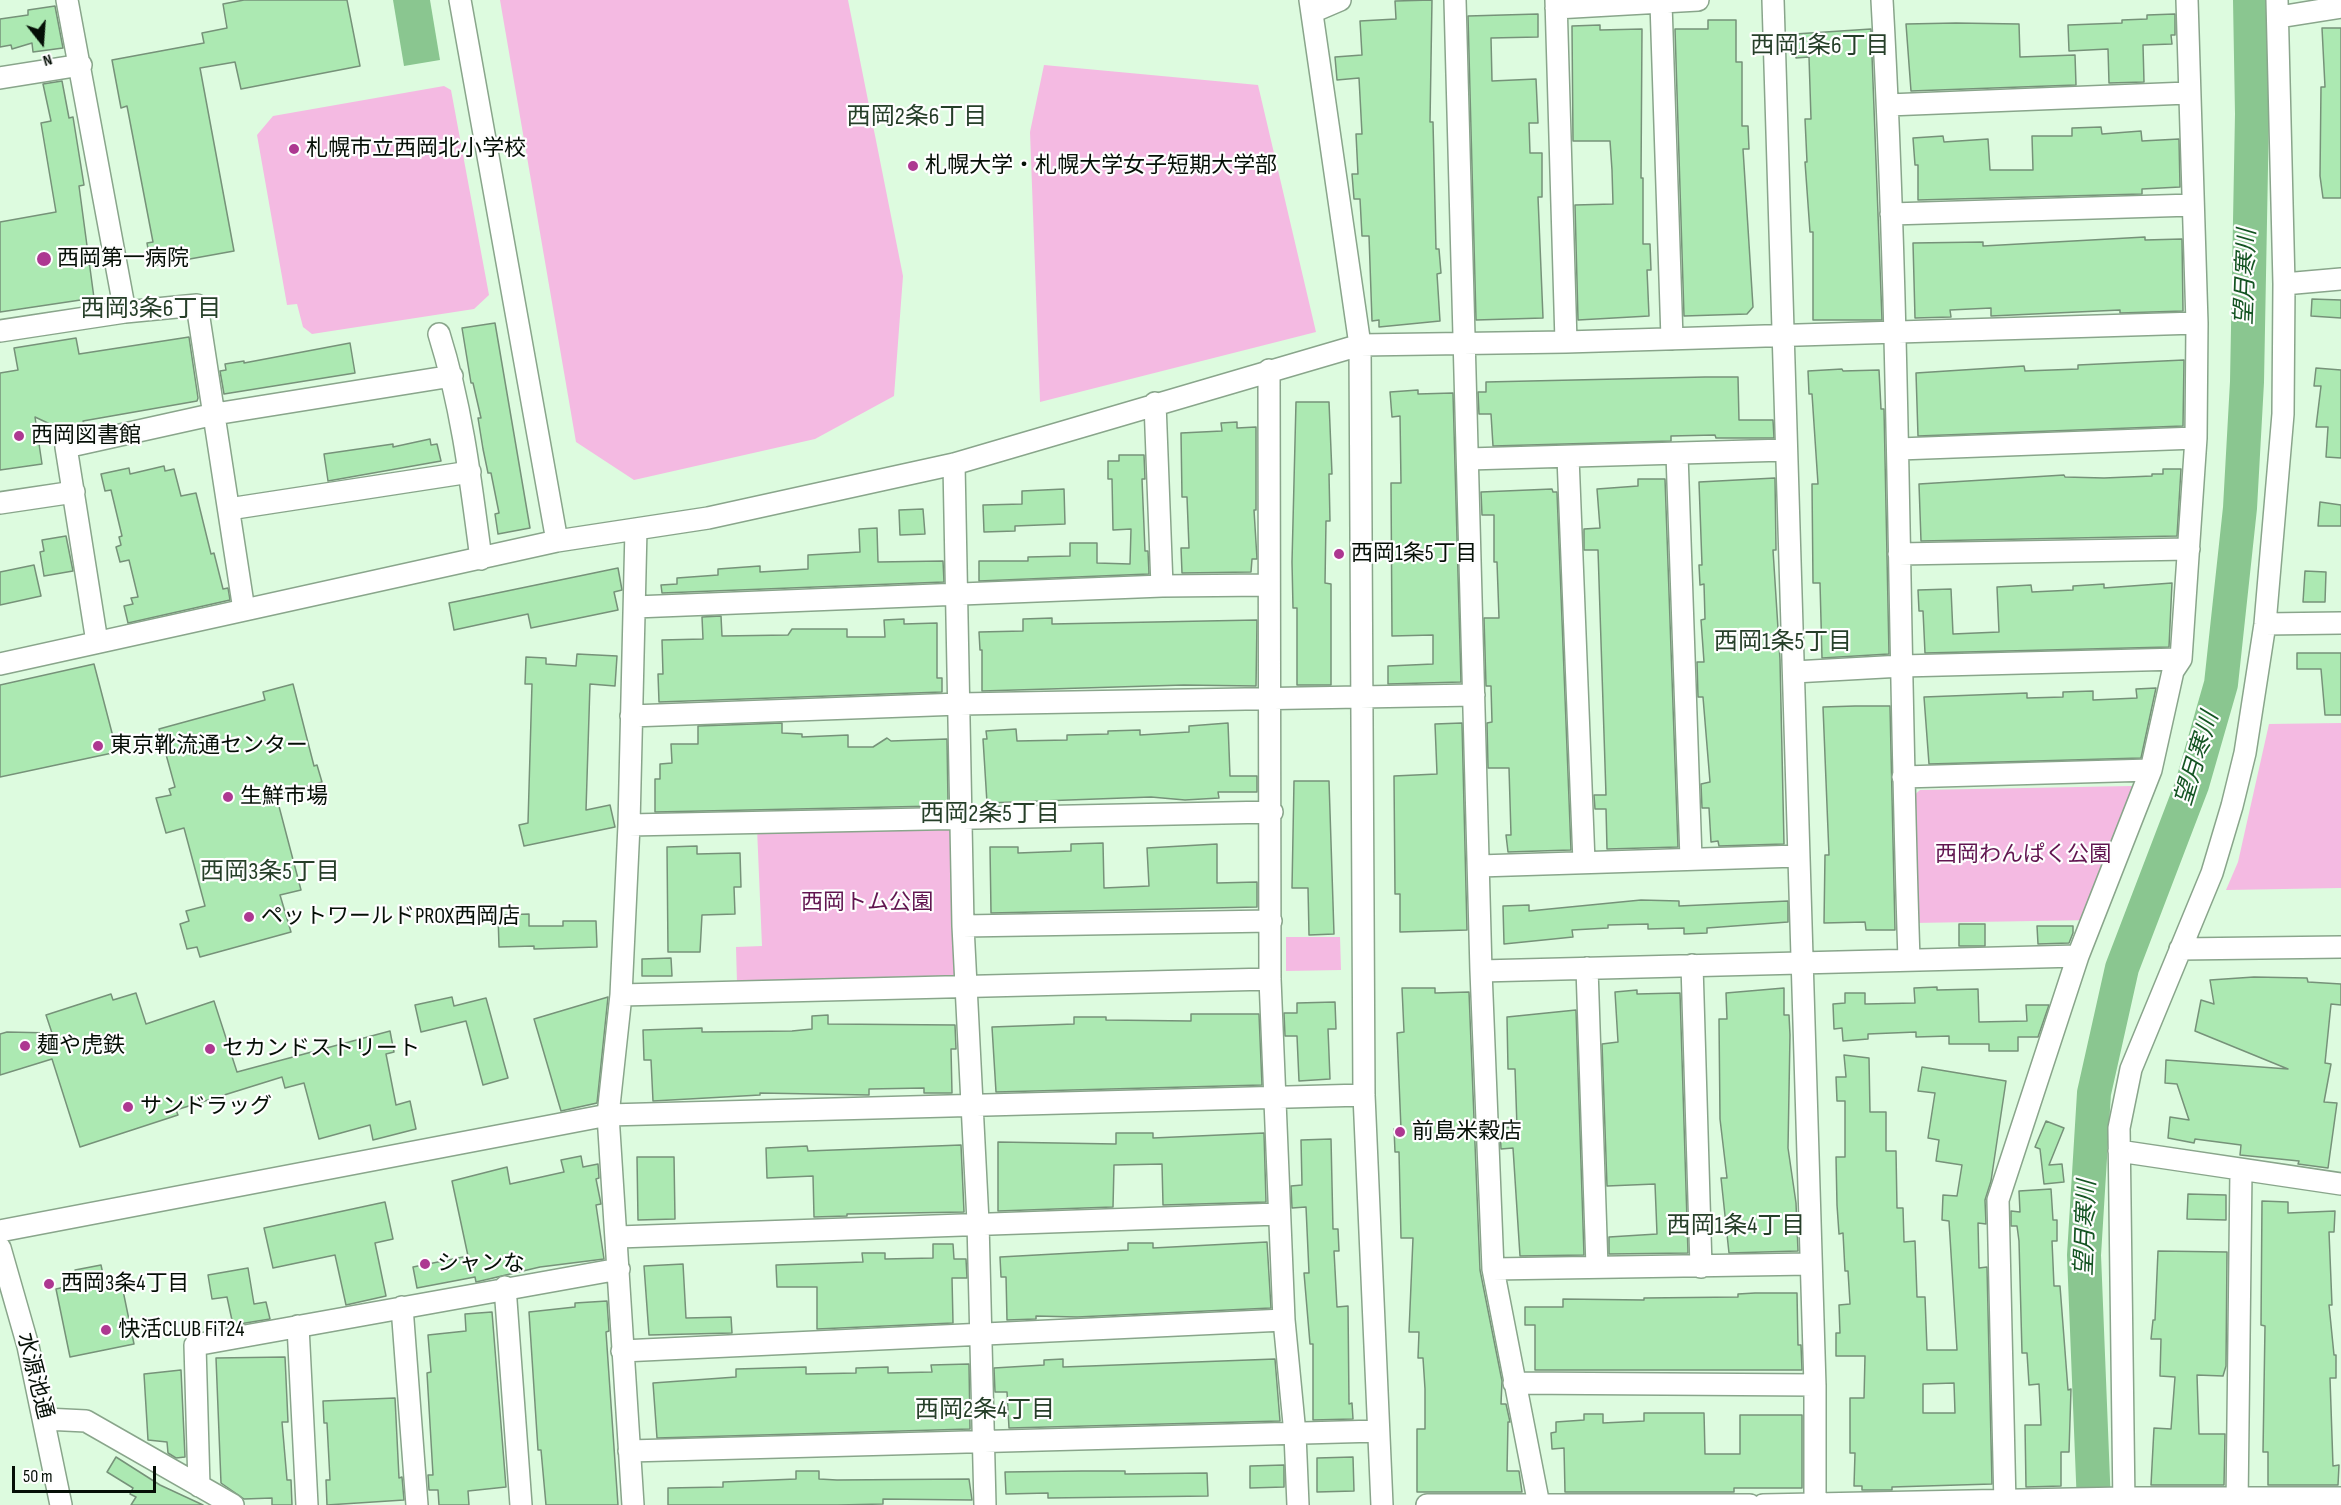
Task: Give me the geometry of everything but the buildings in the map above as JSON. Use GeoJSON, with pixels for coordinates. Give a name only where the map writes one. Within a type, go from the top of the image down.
{"type":"FeatureCollection","features":[{"type":"Feature","properties":{"kind":"street"},"geometry":{"type":"LineString","coordinates":[[68,0],[125,312]]}},
{"type":"Feature","properties":{"kind":"street"},"geometry":{"type":"LineString","coordinates":[[460,0],[558,541]]}},
{"type":"Feature","properties":{"kind":"street"},"geometry":{"type":"LineString","coordinates":[[1340,0],[1311,6],[1360,345],[1364,1095],[1382,1505]]}},
{"type":"Feature","properties":{"kind":"street"},"geometry":{"type":"LineString","coordinates":[[1455,0],[1481,971],[1494,1269],[1539,1504]]}},
{"type":"Feature","properties":{"kind":"street"},"geometry":{"type":"LineString","coordinates":[[1566,342],[1556,4],[1661,3],[1698,0]]}},
{"type":"Feature","properties":{"kind":"street"},"geometry":{"type":"LineString","coordinates":[[1773,0],[1794,672],[1800,962],[1815,1385],[1815,1505]]}},
{"type":"Feature","properties":{"kind":"street"},"geometry":{"type":"LineString","coordinates":[[1882,0],[1888,105],[1899,449],[1903,777],[1909,959]]}},
{"type":"Feature","properties":{"kind":"street"},"geometry":{"type":"LineString","coordinates":[[2005,1503],[1998,1200],[2078,956],[2151,770],[2173,671],[2181,659],[2196,438],[2197,323],[2188,93],[2187,0]]}},
{"type":"Feature","properties":{"kind":"street"},"geometry":{"type":"LineString","coordinates":[[1661,3],[1671,339]]}},
{"type":"Feature","properties":{"kind":"street"},"geometry":{"type":"LineString","coordinates":[[2122,1501],[2119,1128],[2131,1069],[2212,873],[2245,753],[2265,624],[2283,414],[2284,284],[2278,9],[2341,7]]}},
{"type":"Feature","properties":{"kind":"street"},"geometry":{"type":"LineString","coordinates":[[0,78],[81,65]]}},
{"type":"Feature","properties":{"kind":"street"},"geometry":{"type":"LineString","coordinates":[[1888,105],[2188,93]]}},
{"type":"Feature","properties":{"kind":"street"},"geometry":{"type":"LineString","coordinates":[[1891,214],[2193,205]]}},
{"type":"Feature","properties":{"kind":"street"},"geometry":{"type":"LineString","coordinates":[[2284,284],[2341,279]]}},
{"type":"Feature","properties":{"kind":"street"},"geometry":{"type":"LineString","coordinates":[[0,331],[125,312],[197,305],[244,609]]}},
{"type":"Feature","properties":{"kind":"street"},"geometry":{"type":"LineString","coordinates":[[0,664],[558,541],[708,518],[954,464],[1155,403],[1360,345],[1566,342],[2197,323]]}},
{"type":"Feature","properties":{"kind":"street"},"geometry":{"type":"LineString","coordinates":[[439,334],[452,376],[470,472],[481,559]]}},
{"type":"Feature","properties":{"kind":"street"},"geometry":{"type":"LineString","coordinates":[[1269,370],[1268,585],[1272,812],[1270,979],[1278,1214],[1284,1320],[1295,1434],[1298,1505]]}},
{"type":"Feature","properties":{"kind":"street"},"geometry":{"type":"LineString","coordinates":[[98,642],[66,447],[215,414],[452,376]]}},
{"type":"Feature","properties":{"kind":"street"},"geometry":{"type":"LineString","coordinates":[[1155,403],[1162,586]]}},
{"type":"Feature","properties":{"kind":"street"},"geometry":{"type":"LineString","coordinates":[[1899,449],[2196,438]]}},
{"type":"Feature","properties":{"kind":"street"},"geometry":{"type":"LineString","coordinates":[[1468,459],[1786,450]]}},
{"type":"Feature","properties":{"kind":"street"},"geometry":{"type":"LineString","coordinates":[[1677,454],[1691,859]]}},
{"type":"Feature","properties":{"kind":"street"},"geometry":{"type":"LineString","coordinates":[[1568,457],[1584,862]]}},
{"type":"Feature","properties":{"kind":"street"},"geometry":{"type":"LineString","coordinates":[[954,464],[963,926],[978,1222],[985,1505]]}},
{"type":"Feature","properties":{"kind":"street"},"geometry":{"type":"LineString","coordinates":[[229,508],[470,472]]}},
{"type":"Feature","properties":{"kind":"street"},"geometry":{"type":"LineString","coordinates":[[0,503],[74,492]]}},
{"type":"Feature","properties":{"kind":"street"},"geometry":{"type":"LineString","coordinates":[[633,1505],[622,1351],[618,1237],[608,1115],[621,995],[629,825],[636,529]]}},
{"type":"Feature","properties":{"kind":"street"},"geometry":{"type":"LineString","coordinates":[[1899,554],[2188,549]]}},
{"type":"Feature","properties":{"kind":"street"},"geometry":{"type":"LineString","coordinates":[[635,607],[1162,586],[1268,585]]}},
{"type":"Feature","properties":{"kind":"street"},"geometry":{"type":"LineString","coordinates":[[2265,624],[2341,623]]}},
{"type":"Feature","properties":{"kind":"street"},"geometry":{"type":"LineString","coordinates":[[1794,672],[1902,666],[2181,659]]}},
{"type":"Feature","properties":{"kind":"street"},"geometry":{"type":"LineString","coordinates":[[631,716],[960,704],[1474,695]]}},
{"type":"Feature","properties":{"kind":"street"},"geometry":{"type":"LineString","coordinates":[[1903,777],[2151,770]]}},
{"type":"Feature","properties":{"kind":"street"},"geometry":{"type":"LineString","coordinates":[[629,825],[1272,812]]}},
{"type":"Feature","properties":{"kind":"street"},"geometry":{"type":"LineString","coordinates":[[1479,866],[1798,856]]}},
{"type":"Feature","properties":{"kind":"street"},"geometry":{"type":"LineString","coordinates":[[963,926],[1271,921]]}},
{"type":"Feature","properties":{"kind":"street"},"geometry":{"type":"LineString","coordinates":[[2180,949],[2341,947]]}},
{"type":"Feature","properties":{"kind":"street"},"geometry":{"type":"LineString","coordinates":[[1481,971],[2078,956]]}},
{"type":"Feature","properties":{"kind":"street"},"geometry":{"type":"LineString","coordinates":[[1692,965],[1701,1267]]}},
{"type":"Feature","properties":{"kind":"street"},"geometry":{"type":"LineString","coordinates":[[1587,968],[1597,1267]]}},
{"type":"Feature","properties":{"kind":"street"},"geometry":{"type":"LineString","coordinates":[[621,995],[1270,979]]}},
{"type":"Feature","properties":{"kind":"street"},"geometry":{"type":"LineString","coordinates":[[0,1231],[608,1115],[1364,1095]]}},
{"type":"Feature","properties":{"kind":"street"},"geometry":{"type":"LineString","coordinates":[[2119,1150],[2341,1184]]}},
{"type":"Feature","properties":{"kind":"street"},"geometry":{"type":"LineString","coordinates":[[2237,1501],[2241,1170]]}},
{"type":"Feature","properties":{"kind":"street"},"geometry":{"type":"LineString","coordinates":[[618,1237],[978,1222],[1278,1214]]}},
{"type":"Feature","properties":{"kind":"street","name":"水源池通"},"geometry":{"type":"LineString","coordinates":[[0,1248],[45,1419],[61,1505]]}},
{"type":"Feature","properties":{"kind":"street"},"geometry":{"type":"LineString","coordinates":[[1494,1269],[1810,1264]]}},
{"type":"Feature","properties":{"kind":"street"},"geometry":{"type":"LineString","coordinates":[[199,1486],[195,1345],[506,1287],[619,1269]]}},
{"type":"Feature","properties":{"kind":"street"},"geometry":{"type":"LineString","coordinates":[[506,1287],[521,1505]]}},
{"type":"Feature","properties":{"kind":"street"},"geometry":{"type":"LineString","coordinates":[[402,1307],[417,1505]]}},
{"type":"Feature","properties":{"kind":"street"},"geometry":{"type":"LineString","coordinates":[[622,1351],[1284,1320]]}},
{"type":"Feature","properties":{"kind":"street"},"geometry":{"type":"LineString","coordinates":[[298,1326],[307,1505]]}},
{"type":"Feature","properties":{"kind":"street"},"geometry":{"type":"LineString","coordinates":[[1514,1383],[1815,1385]]}},
{"type":"Feature","properties":{"kind":"street"},"geometry":{"type":"LineString","coordinates":[[45,1419],[86,1421],[233,1505]]}},
{"type":"Feature","properties":{"kind":"street"},"geometry":{"type":"LineString","coordinates":[[629,1451],[1378,1431]]}},
{"type":"Feature","properties":{"kind":"street"},"geometry":{"type":"LineString","coordinates":[[1763,1505],[2341,1498]]}},
{"type":"Feature","properties":{"kind":"street"},"geometry":{"type":"LineString","coordinates":[[1427,1505],[1750,1505]]}},
{"type":"Feature","properties":{"kind":"green space"},"geometry":{"type":"Polygon","coordinates":[[[500,0],[848,0],[903,276],[894,396],[815,439],[634,480],[576,442],[500,0]]]}},
{"type":"Feature","properties":{"kind":"green space"},"geometry":{"type":"Polygon","coordinates":[[[1044,65],[1258,85],[1316,332],[1040,402],[1030,132],[1044,65]]]}},
{"type":"Feature","properties":{"kind":"green space"},"geometry":{"type":"Polygon","coordinates":[[[444,86],[451,90],[489,295],[474,309],[312,334],[303,327],[297,304],[287,305],[257,135],[273,116],[444,86]]]}},
{"type":"Feature","properties":{"kind":"green space"},"geometry":{"type":"Polygon","coordinates":[[[2341,723],[2341,888],[2226,890],[2238,862],[2269,724],[2341,723]]]}},
{"type":"Feature","properties":{"kind":"green space","name":"西岡わんぱく公園"},"geometry":{"type":"Polygon","coordinates":[[[2132,786],[2134,803],[2094,920],[1913,923],[1912,797],[1920,790],[2132,786]]]}},
{"type":"Feature","properties":{"kind":"green space","name":"西岡トム公園"},"geometry":{"type":"Polygon","coordinates":[[[954,825],[958,978],[737,983],[736,947],[762,946],[757,828],[954,825]]]}},
{"type":"Feature","properties":{"kind":"green space"},"geometry":{"type":"Polygon","coordinates":[[[1286,937],[1340,937],[1341,970],[1286,971],[1286,937]]]}},
{"type":"Feature","properties":{"kind":"shaded area"},"geometry":{"type":"Polygon","coordinates":[[[393,0],[430,0],[440,60],[404,66],[393,0]]]}},
{"type":"Feature","properties":{"kind":"waterway","name":"望月寒川"},"geometry":{"type":"LineString","coordinates":[[2094,1505],[2084,1255],[2094,1093],[2122,968],[2192,785],[2221,684],[2240,508],[2247,382],[2252,114],[2250,0]]}},
{"type":"Feature","properties":{"kind":"place","name":"札幌市立西岡北小学校"},"geometry":{"type":"Point","coordinates":[294,149]}},
{"type":"Feature","properties":{"kind":"place","name":"札幌大学・札幌大学女子短期大学部"},"geometry":{"type":"Point","coordinates":[913,166]}},
{"type":"Feature","properties":{"kind":"place","name":"西岡第一病院"},"geometry":{"type":"Point","coordinates":[44,259]}},
{"type":"Feature","properties":{"kind":"place","name":"西岡図書館"},"geometry":{"type":"Point","coordinates":[19,436]}},
{"type":"Feature","properties":{"kind":"place","name":"西岡1条5丁目"},"geometry":{"type":"Point","coordinates":[1339,554]}},
{"type":"Feature","properties":{"kind":"place","name":"東京靴流通センター"},"geometry":{"type":"Point","coordinates":[98,746]}},
{"type":"Feature","properties":{"kind":"place","name":"生鮮市場"},"geometry":{"type":"Point","coordinates":[228,797]}},
{"type":"Feature","properties":{"kind":"place","name":"ペットワールドPROX西岡店"},"geometry":{"type":"Point","coordinates":[249,917]}},
{"type":"Feature","properties":{"kind":"place","name":"麺や虎鉄"},"geometry":{"type":"Point","coordinates":[25,1046]}},
{"type":"Feature","properties":{"kind":"place","name":"セカンドストリート"},"geometry":{"type":"Point","coordinates":[210,1049]}},
{"type":"Feature","properties":{"kind":"place","name":"サンドラッグ"},"geometry":{"type":"Point","coordinates":[128,1107]}},
{"type":"Feature","properties":{"kind":"place","name":"前島米穀店"},"geometry":{"type":"Point","coordinates":[1400,1132]}},
{"type":"Feature","properties":{"kind":"place","name":"シャンな"},"geometry":{"type":"Point","coordinates":[425,1264]}},
{"type":"Feature","properties":{"kind":"place","name":"西岡3条4丁目"},"geometry":{"type":"Point","coordinates":[49,1284]}},
{"type":"Feature","properties":{"kind":"place","name":"快活CLUB FiT24"},"geometry":{"type":"Point","coordinates":[106,1330]}},
{"type":"Feature","properties":{"kind":"district","name":"西岡1条6丁目"},"geometry":{"type":"Point","coordinates":[1820,47]}},
{"type":"Feature","properties":{"kind":"district","name":"西岡2条6丁目"},"geometry":{"type":"Point","coordinates":[917,118]}},
{"type":"Feature","properties":{"kind":"district","name":"西岡3条6丁目"},"geometry":{"type":"Point","coordinates":[151,310]}},
{"type":"Feature","properties":{"kind":"district","name":"西岡1条5丁目"},"geometry":{"type":"Point","coordinates":[1783,643]}},
{"type":"Feature","properties":{"kind":"district","name":"西岡2条5丁目"},"geometry":{"type":"Point","coordinates":[990,815]}},
{"type":"Feature","properties":{"kind":"district","name":"西岡3条5丁目"},"geometry":{"type":"Point","coordinates":[270,873]}},
{"type":"Feature","properties":{"kind":"district","name":"西岡1条4丁目"},"geometry":{"type":"Point","coordinates":[1736,1227]}},
{"type":"Feature","properties":{"kind":"district","name":"西岡2条4丁目"},"geometry":{"type":"Point","coordinates":[985,1411]}}]}
